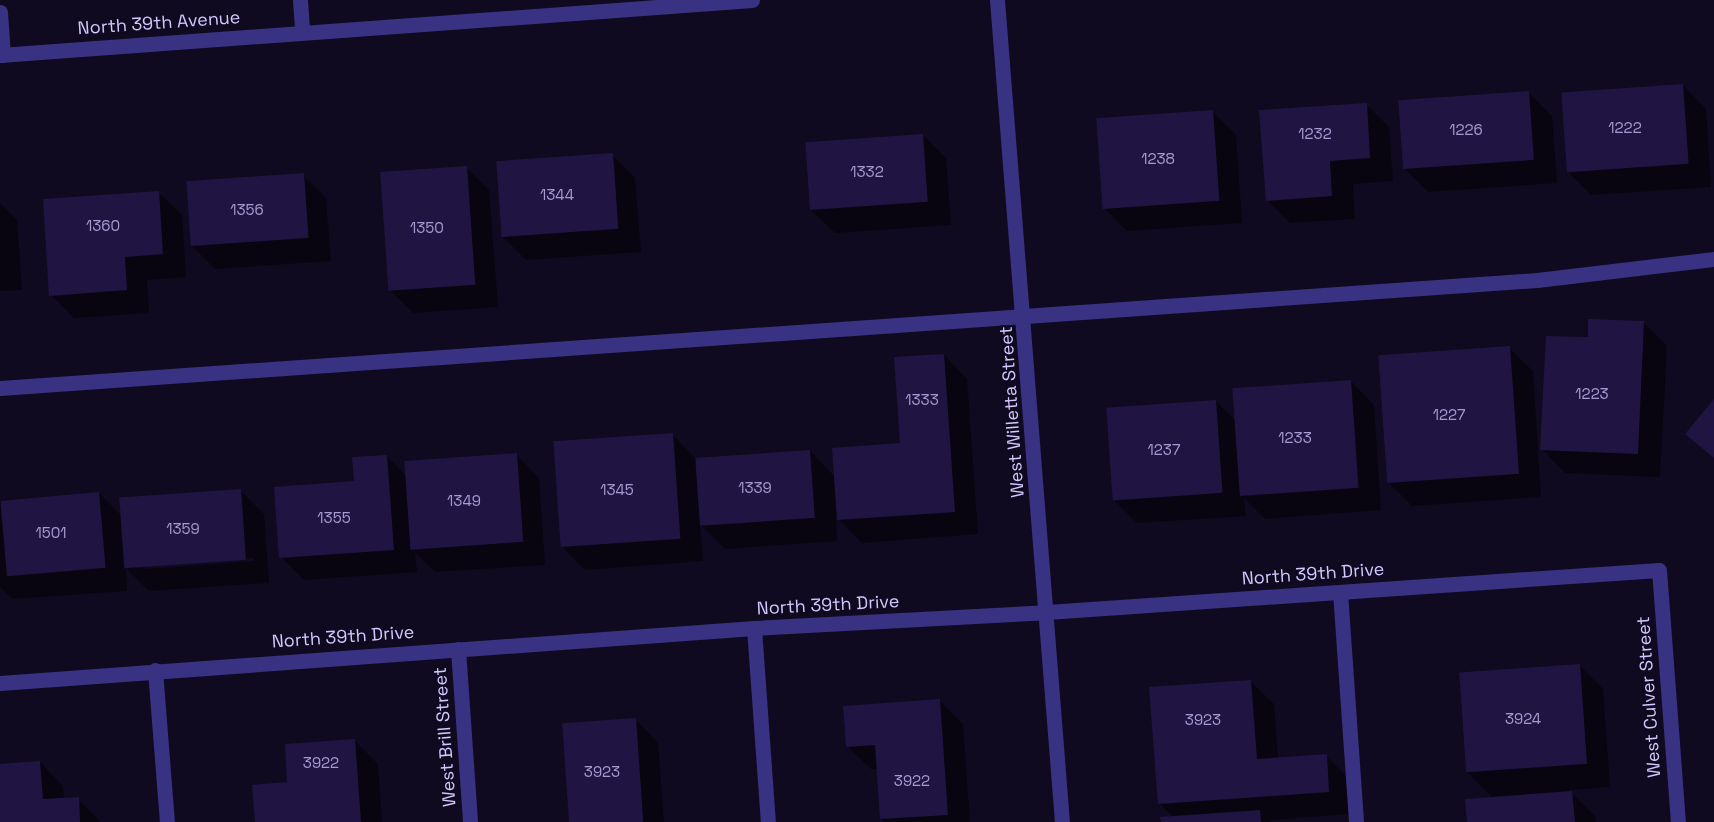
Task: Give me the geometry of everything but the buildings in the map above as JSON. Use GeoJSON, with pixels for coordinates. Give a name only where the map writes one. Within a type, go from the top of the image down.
{"type":"FeatureCollection","features":[{"type":"Feature","properties":{"kind":"street"},"geometry":{"type":"LineString","coordinates":[[300,0],[302,32]]}},
{"type":"Feature","properties":{"kind":"street","name":"North 39th Avenue"},"geometry":{"type":"LineString","coordinates":[[2,55],[752,0]]}},
{"type":"Feature","properties":{"kind":"street","name":"West Willetta Street"},"geometry":{"type":"LineString","coordinates":[[997,0],[1024,315],[1062,822]]}},
{"type":"Feature","properties":{"kind":"street"},"geometry":{"type":"LineString","coordinates":[[0,12],[2,55]]}},
{"type":"Feature","properties":{"kind":"street"},"geometry":{"type":"LineString","coordinates":[[0,388],[1537,280],[1714,260]]}},
{"type":"Feature","properties":{"kind":"street","name":"North 39th Drive"},"geometry":{"type":"LineString","coordinates":[[0,683],[754,628],[1047,612],[1659,570]]}},
{"type":"Feature","properties":{"kind":"street","name":"West Culver Street"},"geometry":{"type":"LineString","coordinates":[[1659,570],[1678,822]]}},
{"type":"Feature","properties":{"kind":"street"},"geometry":{"type":"LineString","coordinates":[[1340,592],[1356,822]]}},
{"type":"Feature","properties":{"kind":"street"},"geometry":{"type":"LineString","coordinates":[[754,628],[768,822]]}},
{"type":"Feature","properties":{"kind":"street","name":"West Brill Street"},"geometry":{"type":"LineString","coordinates":[[458,649],[470,822]]}},
{"type":"Feature","properties":{"kind":"street"},"geometry":{"type":"LineString","coordinates":[[155,670],[166,822]]}}]}
